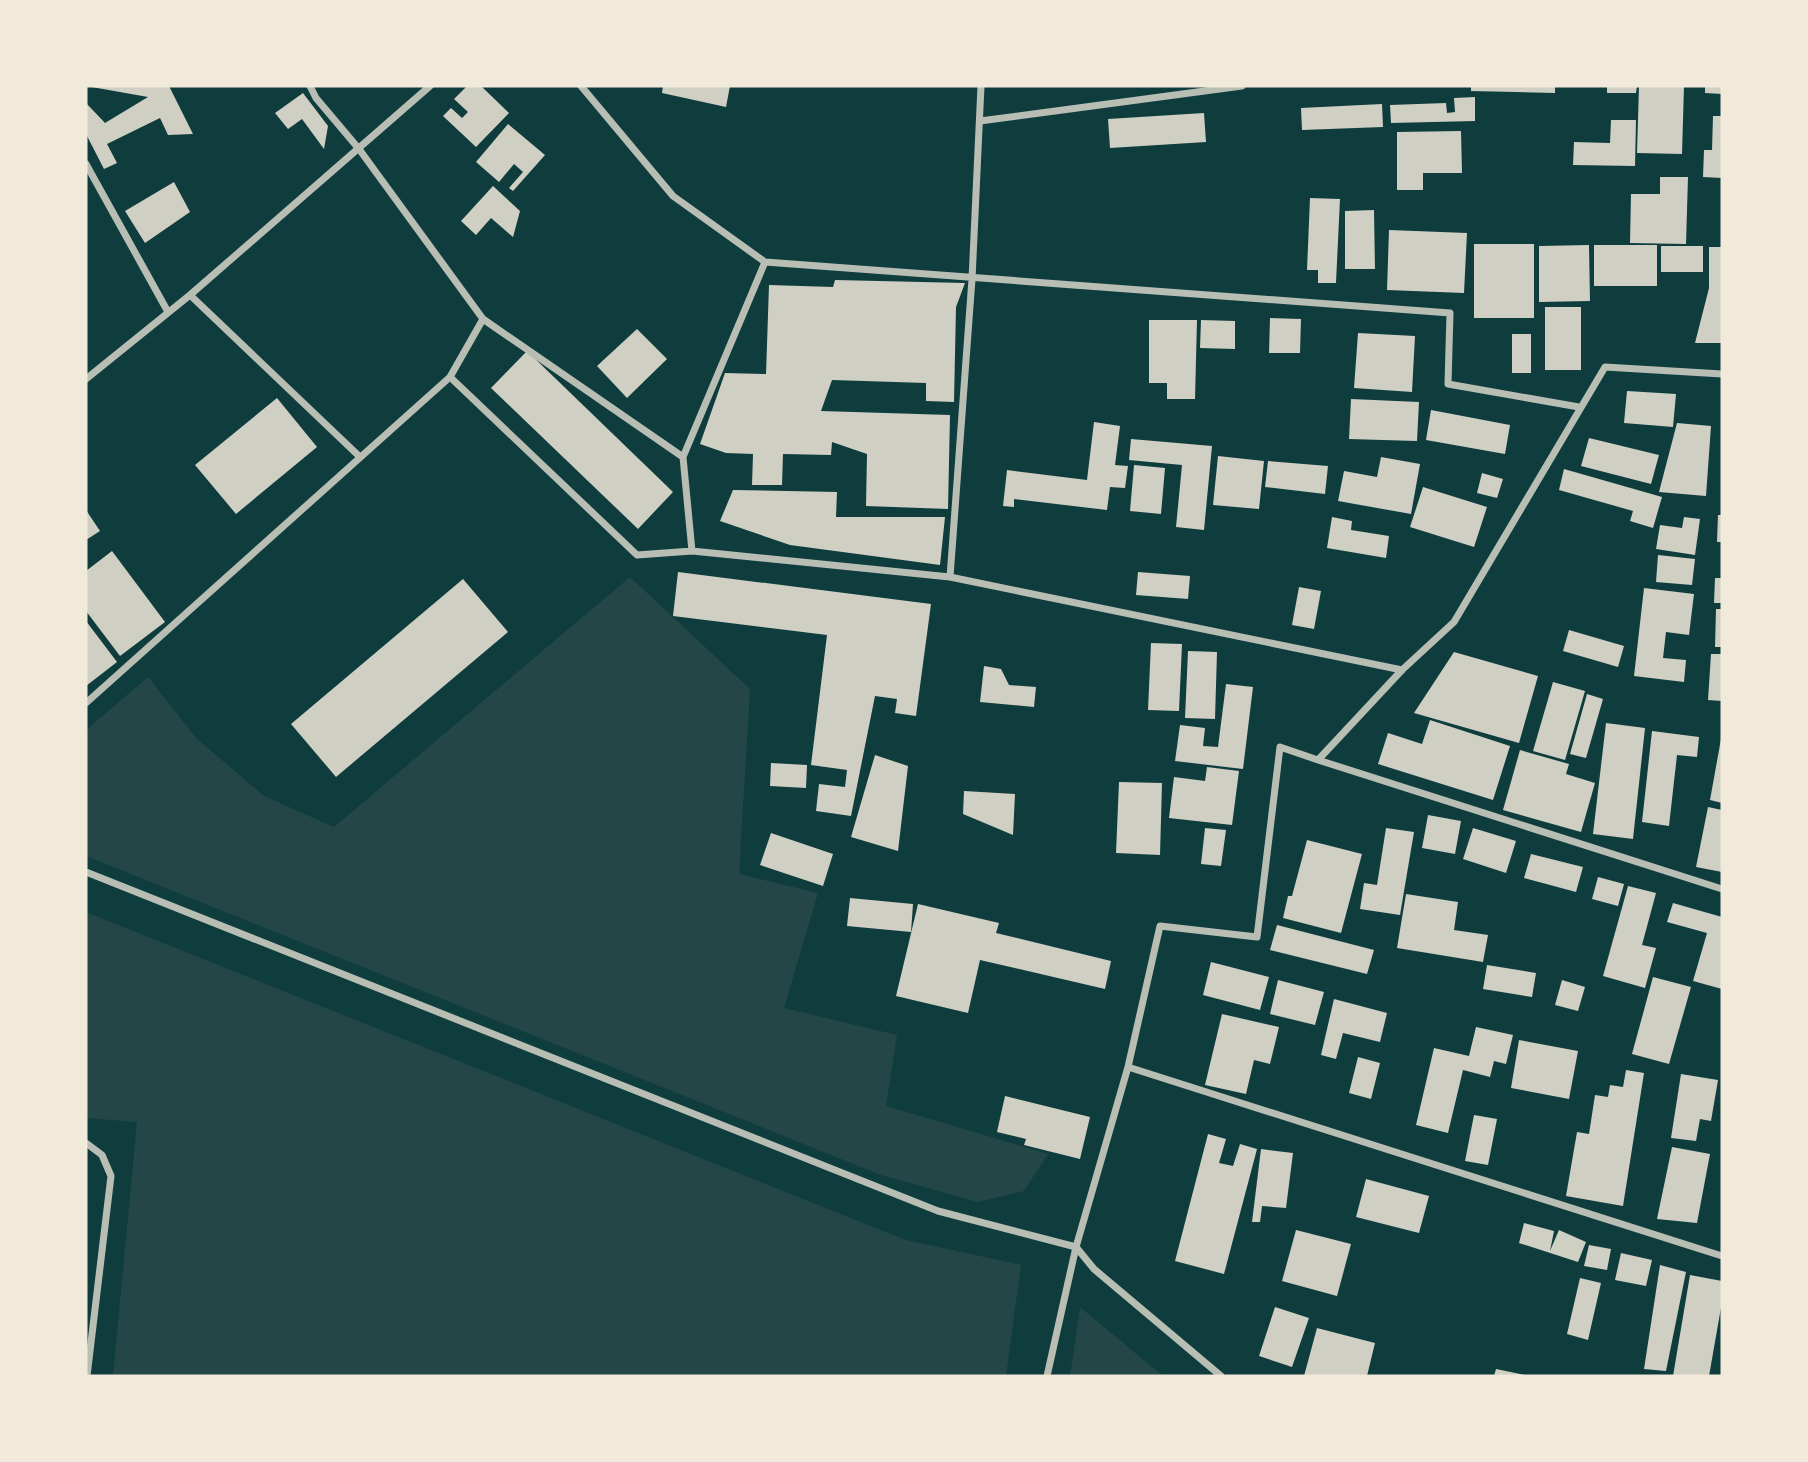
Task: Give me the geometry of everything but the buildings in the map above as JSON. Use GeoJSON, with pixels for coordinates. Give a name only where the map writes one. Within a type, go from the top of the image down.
{"type":"FeatureCollection","features":[{"type":"Feature","properties":{"kind":"street"},"geometry":{"type":"LineString","coordinates":[[310,86],[316,98],[359,149],[483,319],[683,457]]}},
{"type":"Feature","properties":{"kind":"street"},"geometry":{"type":"LineString","coordinates":[[86,379],[190,295],[430,86]]}},
{"type":"Feature","properties":{"kind":"street"},"geometry":{"type":"LineString","coordinates":[[581,86],[673,196],[765,262],[1450,313],[1448,384],[1579,407]]}},
{"type":"Feature","properties":{"kind":"street"},"geometry":{"type":"LineString","coordinates":[[950,577],[972,279],[981,86]]}},
{"type":"Feature","properties":{"kind":"street"},"geometry":{"type":"LineString","coordinates":[[980,121],[1242,86]]}},
{"type":"Feature","properties":{"kind":"street"},"geometry":{"type":"LineString","coordinates":[[86,164],[168,312]]}},
{"type":"Feature","properties":{"kind":"street"},"geometry":{"type":"LineString","coordinates":[[692,551],[683,457],[765,262]]}},
{"type":"Feature","properties":{"kind":"street"},"geometry":{"type":"LineString","coordinates":[[190,295],[360,457]]}},
{"type":"Feature","properties":{"kind":"street"},"geometry":{"type":"LineString","coordinates":[[86,703],[450,377],[483,319]]}},
{"type":"Feature","properties":{"kind":"street"},"geometry":{"type":"LineString","coordinates":[[1318,760],[1402,670],[1454,622],[1605,367],[1722,374]]}},
{"type":"Feature","properties":{"kind":"street"},"geometry":{"type":"LineString","coordinates":[[450,377],[637,555],[692,551],[950,577],[1402,670]]}},
{"type":"Feature","properties":{"kind":"street"},"geometry":{"type":"LineString","coordinates":[[1047,1376],[1076,1247],[1128,1067],[1160,926],[1257,937],[1280,747],[1722,889]]}},
{"type":"Feature","properties":{"kind":"street"},"geometry":{"type":"LineString","coordinates":[[86,872],[938,1211],[1076,1247],[1094,1269],[1221,1376]]}},
{"type":"Feature","properties":{"kind":"street"},"geometry":{"type":"LineString","coordinates":[[1128,1067],[1722,1256]]}},
{"type":"Feature","properties":{"kind":"street"},"geometry":{"type":"LineString","coordinates":[[86,1143],[102,1155],[111,1176],[88,1376]]}},
{"type":"Feature","properties":{"kind":"street"},"geometry":{"type":"LineString","coordinates":[[86,1314],[96,1315]]}},
{"type":"Feature","properties":{"kind":"shaded area"},"geometry":{"type":"Polygon","coordinates":[[[630,577],[750,689],[739,874],[818,893],[784,1008],[897,1035],[886,1106],[1048,1154],[1024,1191],[978,1202],[881,1175],[86,856],[86,730],[148,677],[197,739],[264,796],[334,827],[630,577]]]}},
{"type":"Feature","properties":{"kind":"shaded area"},"geometry":{"type":"Polygon","coordinates":[[[86,912],[906,1240],[1021,1265],[1006,1376],[113,1376],[137,1122],[86,1118],[86,912]]]}},
{"type":"Feature","properties":{"kind":"shaded area"},"geometry":{"type":"Polygon","coordinates":[[[1080,1307],[1163,1376],[1070,1376],[1080,1307]]]}}]}
